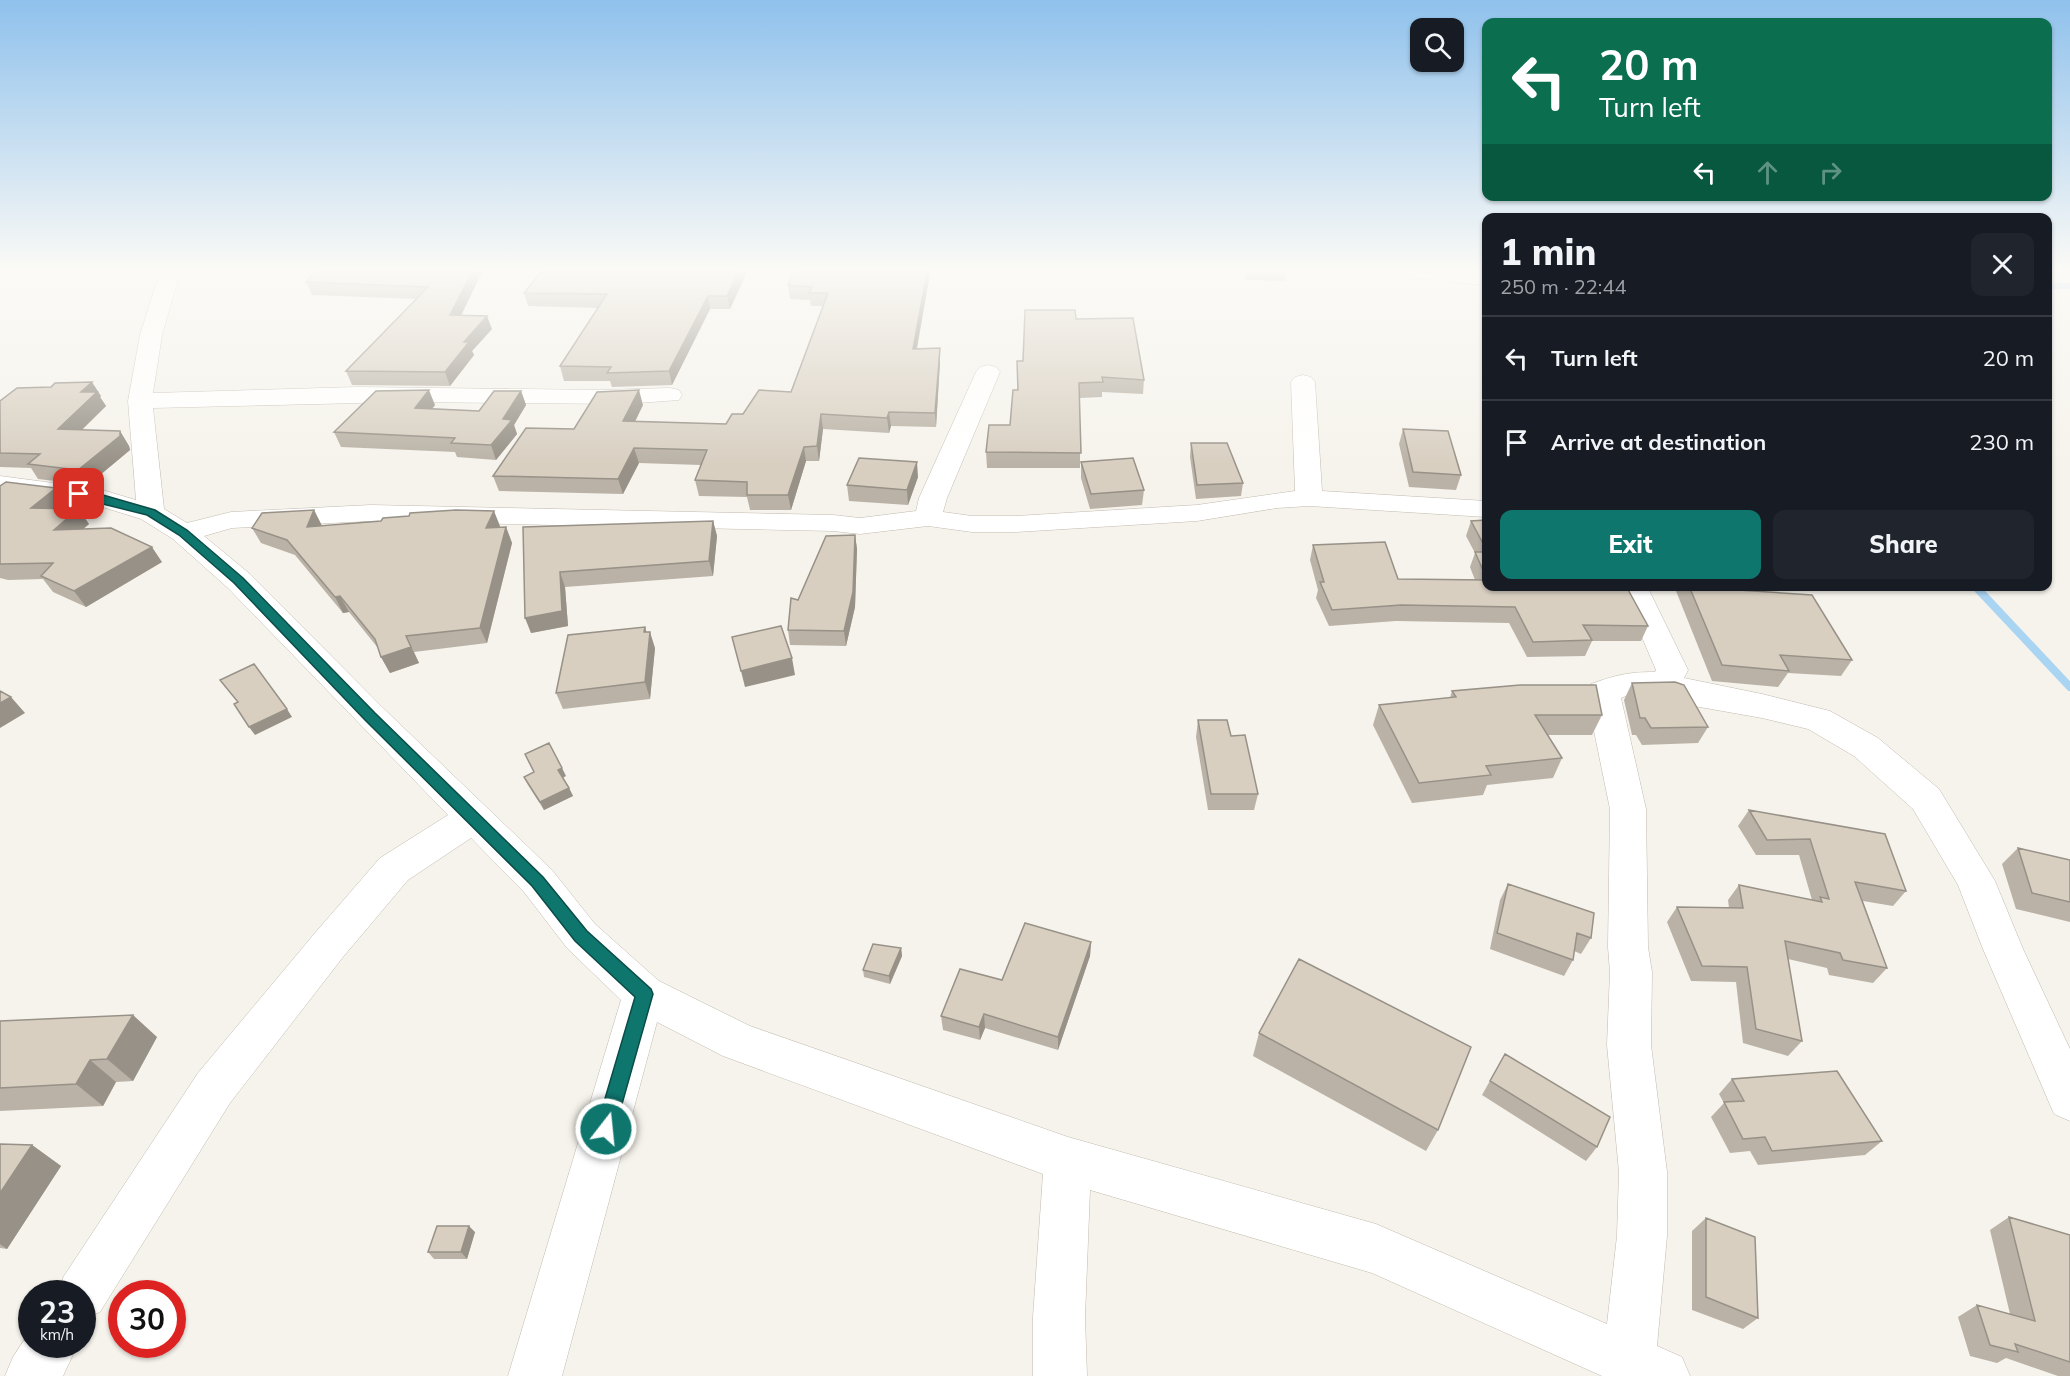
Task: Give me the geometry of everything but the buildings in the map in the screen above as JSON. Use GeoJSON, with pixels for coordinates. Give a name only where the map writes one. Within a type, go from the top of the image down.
{"type":"FeatureCollection","features":[{"type":"Feature","properties":{"kind":"street"},"geometry":{"type":"LineString","coordinates":[[151,336],[140,401],[167,523]]}},
{"type":"Feature","properties":{"kind":"street"},"geometry":{"type":"LineString","coordinates":[[928,518],[933,498],[988,372]]}},
{"type":"Feature","properties":{"kind":"street"},"geometry":{"type":"LineString","coordinates":[[1303,382],[1309,498]]}},
{"type":"Feature","properties":{"kind":"street"},"geometry":{"type":"LineString","coordinates":[[140,401],[283,395],[486,395],[621,398],[670,395]]}},
{"type":"Feature","properties":{"kind":"street"},"geometry":{"type":"LineString","coordinates":[[0,484],[99,497],[167,523],[239,581],[370,716],[538,881],[581,936],[644,994],[738,1041],[1068,1160],[1376,1250],[1646,1369],[1642,1236],[1643,1172],[1629,1045],[1632,972],[1628,947],[1628,808],[1603,692],[1629,683],[1665,684],[1694,694],[1762,706],[1818,720],[1866,747],[1926,799],[1976,881],[2003,949],[2070,1099]]}},
{"type":"Feature","properties":{"kind":"street"},"geometry":{"type":"LineString","coordinates":[[167,523],[371,513],[833,523],[860,526],[928,518],[972,524],[1016,524],[1197,513],[1277,500],[1309,498],[1482,509]]}},
{"type":"Feature","properties":{"kind":"street"},"geometry":{"type":"LineString","coordinates":[[1635,591],[1672,670],[1665,684]]}},
{"type":"Feature","properties":{"kind":"street"},"geometry":{"type":"LineString","coordinates":[[91,1280],[214,1088],[329,945],[394,869],[473,818]]}},
{"type":"Feature","properties":{"kind":"street"},"geometry":{"type":"LineString","coordinates":[[535,1376],[644,994]]}},
{"type":"Feature","properties":{"kind":"street"},"geometry":{"type":"LineString","coordinates":[[1060,1376],[1059,1317],[1068,1160]]}},
{"type":"Feature","properties":{"kind":"street"},"geometry":{"type":"LineString","coordinates":[[32,1376],[43,1358]]}},
{"type":"Feature","properties":{"kind":"waterway"},"geometry":{"type":"LineString","coordinates":[[1980,591],[2070,687]]}},
{"type":"Feature","properties":{"kind":"route"},"geometry":{"type":"LineString","coordinates":[[79,494],[99,497],[151,513],[183,533],[239,581],[370,716],[538,881],[581,936],[644,994],[606,1129]]}}]}
